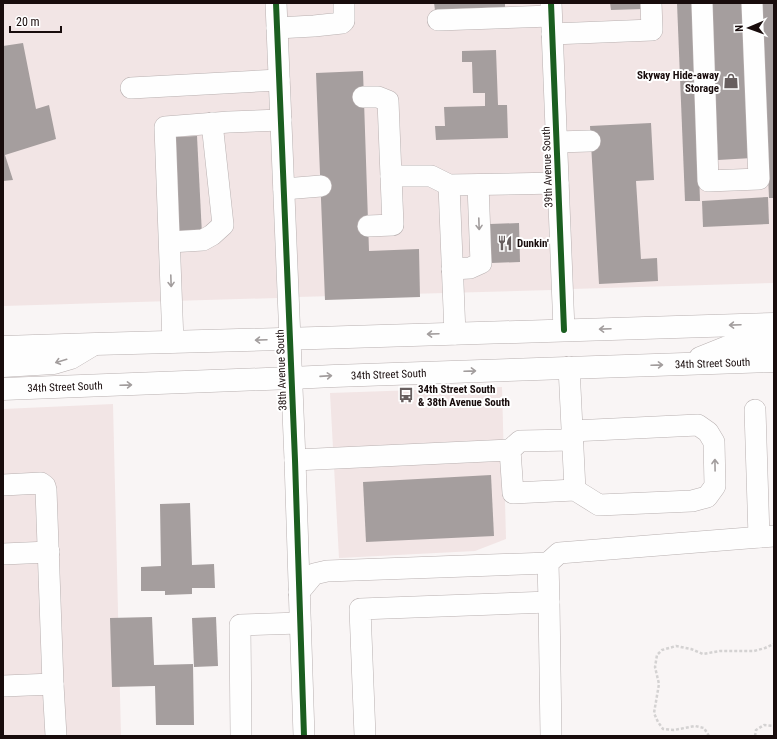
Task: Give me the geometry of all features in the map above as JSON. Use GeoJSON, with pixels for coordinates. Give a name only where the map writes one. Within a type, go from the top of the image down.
{"type":"FeatureCollection","features":[{"type":"Feature","properties":{"kind":"highway"},"geometry":{"type":"LineString","coordinates":[[3,347],[774,324]]}},
{"type":"Feature","properties":{"kind":"highway"},"geometry":{"type":"LineString","coordinates":[[3,366],[54,363],[71,358],[95,344]]}},
{"type":"Feature","properties":{"kind":"highway"},"geometry":{"type":"LineString","coordinates":[[686,364],[730,346],[774,344]]}},
{"type":"Feature","properties":{"kind":"highway","name":"34th Street South"},"geometry":{"type":"LineString","coordinates":[[3,390],[569,367],[774,361]]}},
{"type":"Feature","properties":{"kind":"street","name":"38th Avenue South"},"geometry":{"type":"LineString","coordinates":[[276,3],[295,460],[304,736]]}},
{"type":"Feature","properties":{"kind":"street"},"geometry":{"type":"LineString","coordinates":[[277,28],[342,23],[344,21],[344,3]]}},
{"type":"Feature","properties":{"kind":"street"},"geometry":{"type":"LineString","coordinates":[[438,20],[551,18],[652,30],[651,3]]}},
{"type":"Feature","properties":{"kind":"street"},"geometry":{"type":"LineString","coordinates":[[702,3],[708,181],[759,179],[752,3]]}},
{"type":"Feature","properties":{"kind":"street","name":"39th Avenue South"},"geometry":{"type":"LineString","coordinates":[[551,18],[564,330]]}},
{"type":"Feature","properties":{"kind":"street"},"geometry":{"type":"LineString","coordinates":[[131,88],[279,80]]}},
{"type":"Feature","properties":{"kind":"street"},"geometry":{"type":"LineString","coordinates":[[364,97],[378,97],[388,101],[393,226],[368,226]]}},
{"type":"Feature","properties":{"kind":"street"},"geometry":{"type":"LineString","coordinates":[[173,342],[165,127],[281,120]]}},
{"type":"Feature","properties":{"kind":"street"},"geometry":{"type":"LineString","coordinates":[[170,242],[203,240],[212,235],[223,225],[212,123]]}},
{"type":"Feature","properties":{"kind":"street"},"geometry":{"type":"LineString","coordinates":[[557,142],[590,141]]}},
{"type":"Feature","properties":{"kind":"street"},"geometry":{"type":"LineString","coordinates":[[391,176],[431,176],[449,185],[558,183]]}},
{"type":"Feature","properties":{"kind":"street"},"geometry":{"type":"LineString","coordinates":[[449,185],[455,334]]}},
{"type":"Feature","properties":{"kind":"street"},"geometry":{"type":"LineString","coordinates":[[452,269],[470,268],[481,263],[478,185]]}},
{"type":"Feature","properties":{"kind":"street"},"geometry":{"type":"LineString","coordinates":[[284,188],[321,186]]}},
{"type":"Feature","properties":{"kind":"street"},"geometry":{"type":"LineString","coordinates":[[569,367],[575,490]]}},
{"type":"Feature","properties":{"kind":"street"},"geometry":{"type":"LineString","coordinates":[[299,592],[314,574],[326,571],[548,564],[559,553],[766,537],[755,410]]}},
{"type":"Feature","properties":{"kind":"street"},"geometry":{"type":"LineString","coordinates":[[510,450],[512,493],[575,490],[599,505],[692,500],[707,497],[715,486],[714,442],[708,432],[698,425],[627,434]]}},
{"type":"Feature","properties":{"kind":"street"},"geometry":{"type":"LineString","coordinates":[[295,460],[510,450],[520,441],[572,435],[686,435],[698,425]]}},
{"type":"Feature","properties":{"kind":"street"},"geometry":{"type":"LineString","coordinates":[[3,485],[41,483],[45,486],[46,490],[56,736]]}},
{"type":"Feature","properties":{"kind":"street"},"geometry":{"type":"LineString","coordinates":[[3,554],[49,552]]}},
{"type":"Feature","properties":{"kind":"street"},"geometry":{"type":"LineString","coordinates":[[548,564],[551,736]]}},
{"type":"Feature","properties":{"kind":"street"},"geometry":{"type":"LineString","coordinates":[[365,736],[360,609],[549,602]]}},
{"type":"Feature","properties":{"kind":"street"},"geometry":{"type":"LineString","coordinates":[[240,736],[240,625],[300,623]]}},
{"type":"Feature","properties":{"kind":"street"},"geometry":{"type":"LineString","coordinates":[[3,686],[54,684]]}},
{"type":"Feature","properties":{"kind":"path"},"geometry":{"type":"LineString","coordinates":[[709,736],[704,728],[695,726],[674,730],[663,729],[658,722],[654,713],[659,684],[655,668],[657,655],[662,650],[676,646],[691,649],[704,654],[720,651],[754,651],[774,644]]}},
{"type":"Feature","properties":{"kind":"path"},"geometry":{"type":"LineString","coordinates":[[755,736],[756,730],[764,725],[774,726]]}},
{"type":"Feature","properties":{"kind":"shaded area"},"geometry":{"type":"Polygon","coordinates":[[[3,3],[266,3],[273,154],[277,298],[3,306],[3,3]]]}},
{"type":"Feature","properties":{"kind":"shaded area"},"geometry":{"type":"Polygon","coordinates":[[[285,3],[541,3],[552,290],[297,297],[285,3]]]}},
{"type":"Feature","properties":{"kind":"shaded area"},"geometry":{"type":"Polygon","coordinates":[[[561,3],[774,3],[774,283],[572,289],[561,3]]]}},
{"type":"Feature","properties":{"kind":"shaded area"},"geometry":{"type":"Polygon","coordinates":[[[502,387],[506,539],[475,551],[339,558],[330,393],[502,387]]]}},
{"type":"Feature","properties":{"kind":"shaded area"},"geometry":{"type":"Polygon","coordinates":[[[113,404],[121,736],[3,736],[3,409],[113,404]]]}},
{"type":"Feature","properties":{"kind":"building"},"geometry":{"type":"Polygon","coordinates":[[[434,3],[505,3],[505,7],[435,10],[434,3]]]}},
{"type":"Feature","properties":{"kind":"building"},"geometry":{"type":"Polygon","coordinates":[[[610,3],[642,3],[642,9],[611,10],[610,3]]]}},
{"type":"Feature","properties":{"kind":"building","name":"Skyway Hide-away Storage"},"geometry":{"type":"Polygon","coordinates":[[[677,3],[693,3],[700,201],[685,201],[677,3]]]}},
{"type":"Feature","properties":{"kind":"building","name":"Skyway Hide-away Storage"},"geometry":{"type":"Polygon","coordinates":[[[710,3],[744,3],[752,158],[718,160],[710,3]]]}},
{"type":"Feature","properties":{"kind":"building"},"geometry":{"type":"Polygon","coordinates":[[[761,3],[774,3],[774,198],[769,198],[761,3]]]}},
{"type":"Feature","properties":{"kind":"building"},"geometry":{"type":"Polygon","coordinates":[[[23,43],[36,109],[49,105],[56,139],[5,155],[13,180],[3,181],[3,46],[23,43]]]}},
{"type":"Feature","properties":{"kind":"building"},"geometry":{"type":"Polygon","coordinates":[[[496,50],[498,105],[507,105],[508,138],[436,140],[435,126],[445,126],[444,107],[485,106],[485,93],[473,93],[472,62],[462,62],[462,51],[496,50]]]}},
{"type":"Feature","properties":{"kind":"building"},"geometry":{"type":"Polygon","coordinates":[[[363,71],[369,251],[419,249],[420,297],[325,300],[316,73],[363,71]]]}},
{"type":"Feature","properties":{"kind":"building"},"geometry":{"type":"Polygon","coordinates":[[[651,123],[654,180],[636,181],[641,259],[657,258],[658,281],[599,284],[590,126],[651,123]]]}},
{"type":"Feature","properties":{"kind":"building"},"geometry":{"type":"Polygon","coordinates":[[[197,136],[202,235],[179,236],[174,137],[197,136]]]}},
{"type":"Feature","properties":{"kind":"building"},"geometry":{"type":"Polygon","coordinates":[[[768,197],[769,224],[703,227],[702,201],[768,197]]]}},
{"type":"Feature","properties":{"kind":"building","name":"Dunkin'"},"geometry":{"type":"Polygon","coordinates":[[[519,223],[520,262],[491,263],[490,224],[519,223]]]}},
{"type":"Feature","properties":{"kind":"building"},"geometry":{"type":"Polygon","coordinates":[[[491,475],[494,536],[366,542],[363,482],[491,475]]]}},
{"type":"Feature","properties":{"kind":"building"},"geometry":{"type":"Polygon","coordinates":[[[190,503],[192,565],[214,564],[215,588],[192,588],[192,594],[165,595],[165,591],[141,591],[141,567],[161,566],[160,504],[190,503]]]}},
{"type":"Feature","properties":{"kind":"building"},"geometry":{"type":"Polygon","coordinates":[[[152,617],[154,665],[193,664],[194,725],[156,725],[155,686],[112,687],[110,618],[152,617]]]}},
{"type":"Feature","properties":{"kind":"building"},"geometry":{"type":"Polygon","coordinates":[[[216,617],[218,666],[194,667],[192,618],[216,617]]]}},
{"type":"Feature","properties":{"kind":"cycle path"},"geometry":{"type":"LineString","coordinates":[[276,3],[295,460],[304,736]]}},
{"type":"Feature","properties":{"kind":"cycle path"},"geometry":{"type":"LineString","coordinates":[[551,3],[564,330]]}},
{"type":"Feature","properties":{"kind":"place","name":"Skyway Hide-away Storage"},"geometry":{"type":"Point","coordinates":[731,81]}},
{"type":"Feature","properties":{"kind":"place","name":"Dunkin'"},"geometry":{"type":"Point","coordinates":[505,243]}},
{"type":"Feature","properties":{"kind":"place","name":"34th Street South & 38th Avenue South"},"geometry":{"type":"Point","coordinates":[406,395]}}]}
